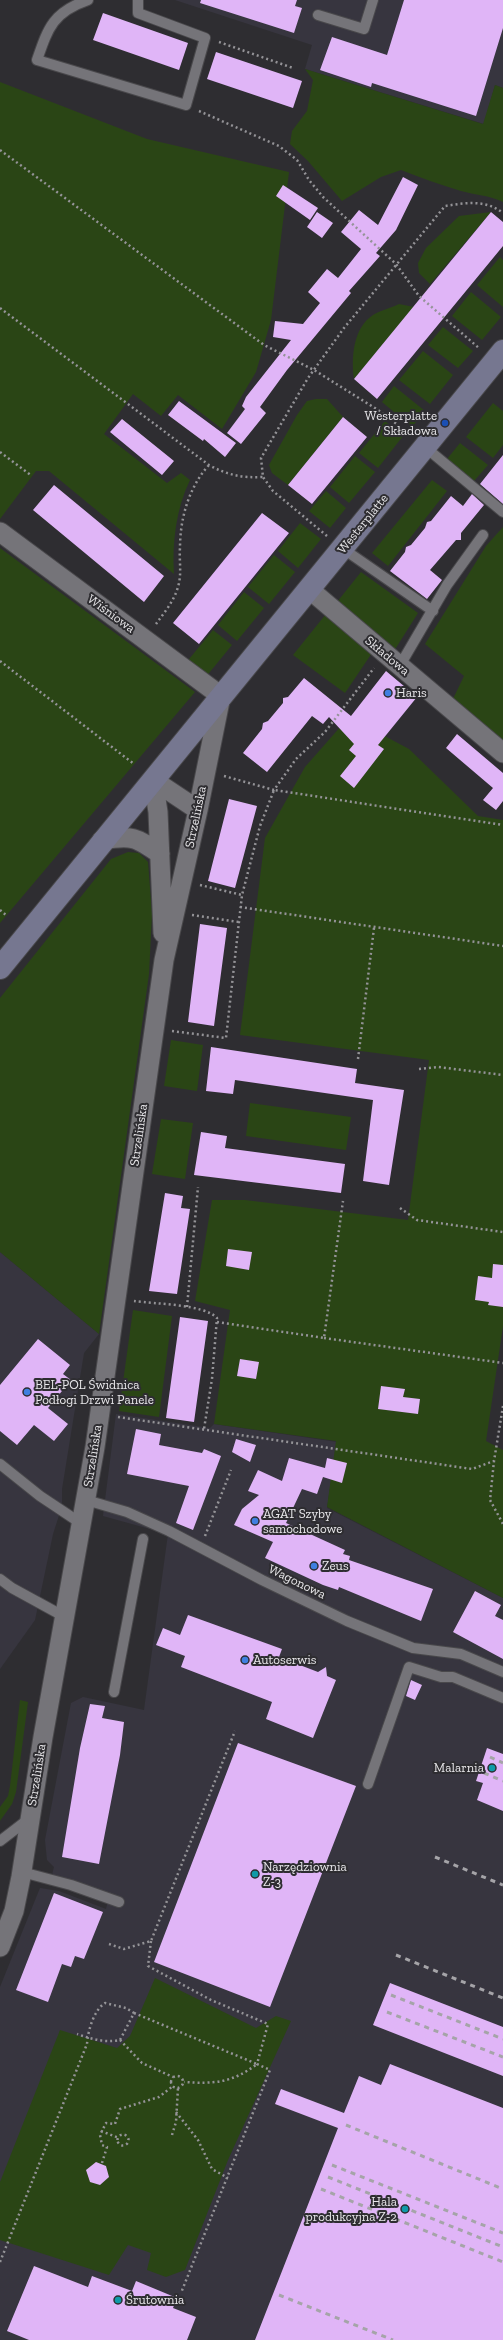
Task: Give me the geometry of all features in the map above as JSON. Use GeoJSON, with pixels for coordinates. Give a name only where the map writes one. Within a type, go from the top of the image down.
{"type":"FeatureCollection","features":[{"type":"Feature","properties":{"kind":"main road","name":"Westerplatte"},"geometry":{"type":"LineString","coordinates":[[0,968],[102,840],[153,780],[499,358]]}},
{"type":"Feature","properties":{"kind":"street","name":"Wiśniowa"},"geometry":{"type":"LineString","coordinates":[[0,532],[221,696]]}},
{"type":"Feature","properties":{"kind":"street","name":"Składowa"},"geometry":{"type":"LineString","coordinates":[[309,589],[399,667],[503,753]]}},
{"type":"Feature","properties":{"kind":"street","name":"Strzelińska"},"geometry":{"type":"LineString","coordinates":[[0,1947],[14,1910],[22,1872],[30,1818],[86,1500],[100,1414],[164,960],[198,810],[221,696]]}},
{"type":"Feature","properties":{"kind":"street","name":"Strzelińska"},"geometry":{"type":"LineString","coordinates":[[153,780],[158,812],[164,960]]}},
{"type":"Feature","properties":{"kind":"street"},"geometry":{"type":"LineString","coordinates":[[153,780],[198,810]]}},
{"type":"Feature","properties":{"kind":"street"},"geometry":{"type":"LineString","coordinates":[[102,840],[126,836],[142,841],[160,854]]}},
{"type":"Feature","properties":{"kind":"lane"},"geometry":{"type":"LineString","coordinates":[[88,0],[63,11],[48,29],[37,60],[186,105],[205,38],[138,13],[138,0]]}},
{"type":"Feature","properties":{"kind":"lane"},"geometry":{"type":"LineString","coordinates":[[318,15],[364,29],[373,0]]}},
{"type":"Feature","properties":{"kind":"lane"},"geometry":{"type":"LineString","coordinates":[[426,447],[503,512]]}},
{"type":"Feature","properties":{"kind":"lane"},"geometry":{"type":"LineString","coordinates":[[399,667],[447,585],[483,534]]}},
{"type":"Feature","properties":{"kind":"lane"},"geometry":{"type":"LineString","coordinates":[[342,548],[433,611]]}},
{"type":"Feature","properties":{"kind":"lane"},"geometry":{"type":"LineString","coordinates":[[0,1464],[40,1496],[82,1524]]}},
{"type":"Feature","properties":{"kind":"lane","name":"Wagonowa"},"geometry":{"type":"LineString","coordinates":[[86,1500],[127,1512],[201,1547],[347,1621],[413,1648],[461,1654],[503,1672]]}},
{"type":"Feature","properties":{"kind":"lane"},"geometry":{"type":"LineString","coordinates":[[114,1692],[143,1539]]}},
{"type":"Feature","properties":{"kind":"lane"},"geometry":{"type":"LineString","coordinates":[[0,1579],[12,1588],[65,1617]]}},
{"type":"Feature","properties":{"kind":"lane"},"geometry":{"type":"LineString","coordinates":[[368,1784],[409,1667],[441,1678],[453,1677],[503,1698]]}},
{"type":"Feature","properties":{"kind":"lane"},"geometry":{"type":"LineString","coordinates":[[0,1841],[30,1818]]}},
{"type":"Feature","properties":{"kind":"lane"},"geometry":{"type":"LineString","coordinates":[[22,1872],[71,1885],[119,1902]]}},
{"type":"Feature","properties":{"kind":"path"},"geometry":{"type":"LineString","coordinates":[[205,38],[294,68]]}},
{"type":"Feature","properties":{"kind":"path"},"geometry":{"type":"LineString","coordinates":[[186,105],[279,146],[297,160],[309,180],[323,197],[396,264],[419,296],[499,358]]}},
{"type":"Feature","properties":{"kind":"path"},"geometry":{"type":"LineString","coordinates":[[0,150],[264,345],[314,370],[378,410],[426,447]]}},
{"type":"Feature","properties":{"kind":"path"},"geometry":{"type":"LineString","coordinates":[[342,548],[273,491],[263,477],[261,458],[314,370],[344,328],[445,206],[471,202],[496,207],[503,212]]}},
{"type":"Feature","properties":{"kind":"path"},"geometry":{"type":"LineString","coordinates":[[0,308],[209,465],[226,474],[247,478],[263,477]]}},
{"type":"Feature","properties":{"kind":"path"},"geometry":{"type":"LineString","coordinates":[[0,452],[32,476]]}},
{"type":"Feature","properties":{"kind":"path"},"geometry":{"type":"LineString","coordinates":[[145,639],[174,599],[180,572],[181,526],[189,497],[198,477],[209,465]]}},
{"type":"Feature","properties":{"kind":"path"},"geometry":{"type":"LineString","coordinates":[[154,1028],[226,1038],[242,895],[260,826],[274,790],[296,759],[325,732],[384,654]]}},
{"type":"Feature","properties":{"kind":"path"},"geometry":{"type":"LineString","coordinates":[[0,661],[134,764]]}},
{"type":"Feature","properties":{"kind":"path"},"geometry":{"type":"LineString","coordinates":[[220,775],[274,790],[503,825]]}},
{"type":"Feature","properties":{"kind":"path"},"geometry":{"type":"LineString","coordinates":[[182,880],[242,895]]}},
{"type":"Feature","properties":{"kind":"path"},"geometry":{"type":"LineString","coordinates":[[240,907],[503,946]]}},
{"type":"Feature","properties":{"kind":"path"},"geometry":{"type":"LineString","coordinates":[[0,910],[6,915]]}},
{"type":"Feature","properties":{"kind":"path"},"geometry":{"type":"LineString","coordinates":[[174,913],[239,922]]}},
{"type":"Feature","properties":{"kind":"path"},"geometry":{"type":"LineString","coordinates":[[358,1059],[374,928]]}},
{"type":"Feature","properties":{"kind":"path"},"geometry":{"type":"LineString","coordinates":[[419,1069],[438,1067],[503,1075]]}},
{"type":"Feature","properties":{"kind":"path"},"geometry":{"type":"LineString","coordinates":[[186,1307],[198,1187]]}},
{"type":"Feature","properties":{"kind":"path"},"geometry":{"type":"LineString","coordinates":[[324,1338],[343,1201]]}},
{"type":"Feature","properties":{"kind":"path"},"geometry":{"type":"LineString","coordinates":[[400,1208],[417,1220],[503,1232]]}},
{"type":"Feature","properties":{"kind":"path"},"geometry":{"type":"LineString","coordinates":[[116,1299],[186,1307],[212,1313],[217,1322],[204,1429]]}},
{"type":"Feature","properties":{"kind":"path"},"geometry":{"type":"LineString","coordinates":[[217,1322],[503,1363]]}},
{"type":"Feature","properties":{"kind":"path"},"geometry":{"type":"LineString","coordinates":[[503,1406],[494,1461],[490,1500],[503,1524]]}},
{"type":"Feature","properties":{"kind":"path"},"geometry":{"type":"LineString","coordinates":[[100,1414],[472,1469],[494,1461]]}},
{"type":"Feature","properties":{"kind":"path"},"geometry":{"type":"LineString","coordinates":[[201,1547],[231,1470]]}},
{"type":"Feature","properties":{"kind":"path"},"geometry":{"type":"LineString","coordinates":[[184,2082],[216,2083],[244,2074],[257,2064],[268,2024],[211,2000],[148,1966],[151,1941],[235,1731]]}},
{"type":"Feature","properties":{"kind":"path"},"geometry":{"type":"LineString","coordinates":[[109,1944],[124,1949],[151,1941]]}},
{"type":"Feature","properties":{"kind":"path"},"geometry":{"type":"LineString","coordinates":[[0,2262],[50,2139],[96,2014],[105,2003],[126,2008],[134,2013],[270,2070],[181,2293]]}},
{"type":"Feature","properties":{"kind":"path"},"geometry":{"type":"LineString","coordinates":[[120,2040],[134,2013]]}},
{"type":"Feature","properties":{"kind":"path"},"geometry":{"type":"LineString","coordinates":[[77,2034],[97,2040],[120,2040],[142,2063],[173,2077],[180,2076],[184,2082]]}},
{"type":"Feature","properties":{"kind":"path"},"geometry":{"type":"LineString","coordinates":[[173,2077],[171,2083],[173,2086]]}},
{"type":"Feature","properties":{"kind":"path"},"geometry":{"type":"LineString","coordinates":[[172,2136],[178,2088],[184,2082]]}},
{"type":"Feature","properties":{"kind":"path"},"geometry":{"type":"LineString","coordinates":[[173,2086],[178,2088]]}},
{"type":"Feature","properties":{"kind":"path"},"geometry":{"type":"LineString","coordinates":[[102,2163],[107,2147],[102,2145],[100,2141],[101,2131],[106,2123],[115,2124],[120,2109],[159,2097],[173,2086]]}},
{"type":"Feature","properties":{"kind":"path"},"geometry":{"type":"LineString","coordinates":[[176,2112],[198,2140],[212,2169],[228,2178]]}},
{"type":"Feature","properties":{"kind":"path"},"geometry":{"type":"LineString","coordinates":[[101,2131],[119,2138],[122,2135],[126,2136],[128,2143],[121,2146],[118,2143],[119,2138]]}},
{"type":"Feature","properties":{"kind":"shaded area"},"geometry":{"type":"Polygon","coordinates":[[[175,0],[503,0],[503,88],[495,85],[484,124],[305,69],[312,45],[175,0]]]}},
{"type":"Feature","properties":{"kind":"shaded area"},"geometry":{"type":"Polygon","coordinates":[[[0,1252],[99,1334],[84,1353],[62,1489],[62,1506],[53,1534],[35,1620],[0,1669],[0,1252]]]}},
{"type":"Feature","properties":{"kind":"shaded area"},"geometry":{"type":"Polygon","coordinates":[[[116,1414],[210,1428],[214,1424],[337,1442],[327,1508],[503,1598],[503,2340],[0,2340],[0,1987],[40,1888],[59,1891],[106,1909],[110,1893],[52,1875],[54,1867],[47,1860],[45,1840],[71,1703],[83,1697],[144,1710],[168,1534],[103,1516],[116,1414]]]}},
{"type":"Feature","properties":{"kind":"green space"},"geometry":{"type":"Polygon","coordinates":[[[305,69],[483,124],[495,85],[503,88],[503,202],[454,189],[401,170],[381,177],[342,201],[308,161],[290,144],[292,131],[307,111],[313,80],[305,69]]]}},
{"type":"Feature","properties":{"kind":"green space"},"geometry":{"type":"Polygon","coordinates":[[[0,82],[147,139],[289,172],[271,320],[256,372],[222,429],[178,395],[161,416],[133,394],[104,434],[167,483],[181,473],[190,480],[178,514],[174,538],[174,574],[49,471],[36,471],[0,519],[0,82]]]}},
{"type":"Feature","properties":{"kind":"green space"},"geometry":{"type":"Polygon","coordinates":[[[491,212],[430,284],[419,273],[418,263],[426,248],[459,216],[491,212]]]}},
{"type":"Feature","properties":{"kind":"green space"},"geometry":{"type":"Polygon","coordinates":[[[500,257],[503,260],[503,307],[477,285],[500,257]]]}},
{"type":"Feature","properties":{"kind":"green space"},"geometry":{"type":"Polygon","coordinates":[[[471,292],[501,317],[482,340],[452,316],[471,292]]]}},
{"type":"Feature","properties":{"kind":"green space"},"geometry":{"type":"Polygon","coordinates":[[[399,304],[414,307],[354,379],[353,353],[357,335],[361,328],[373,315],[399,304]]]}},
{"type":"Feature","properties":{"kind":"green space"},"geometry":{"type":"Polygon","coordinates":[[[443,327],[473,351],[458,368],[428,345],[443,327]]]}},
{"type":"Feature","properties":{"kind":"green space"},"geometry":{"type":"Polygon","coordinates":[[[423,351],[453,375],[430,404],[399,380],[423,351]]]}},
{"type":"Feature","properties":{"kind":"green space"},"geometry":{"type":"Polygon","coordinates":[[[394,386],[425,411],[412,427],[382,402],[394,386]]]}},
{"type":"Feature","properties":{"kind":"green space"},"geometry":{"type":"Polygon","coordinates":[[[327,399],[343,417],[288,485],[272,473],[269,465],[297,415],[307,401],[327,399]]]}},
{"type":"Feature","properties":{"kind":"green space"},"geometry":{"type":"Polygon","coordinates":[[[493,403],[503,411],[503,445],[493,458],[466,437],[493,403]]]}},
{"type":"Feature","properties":{"kind":"green space"},"geometry":{"type":"Polygon","coordinates":[[[385,421],[403,436],[378,468],[359,453],[385,421]]]}},
{"type":"Feature","properties":{"kind":"green space"},"geometry":{"type":"Polygon","coordinates":[[[460,443],[488,465],[474,481],[447,459],[460,443]]]}},
{"type":"Feature","properties":{"kind":"green space"},"geometry":{"type":"Polygon","coordinates":[[[355,456],[375,472],[349,503],[330,487],[355,456]]]}},
{"type":"Feature","properties":{"kind":"green space"},"geometry":{"type":"Polygon","coordinates":[[[432,480],[447,491],[388,566],[372,553],[432,480]]]}},
{"type":"Feature","properties":{"kind":"green space"},"geometry":{"type":"Polygon","coordinates":[[[326,491],[346,508],[330,528],[309,511],[326,491]]]}},
{"type":"Feature","properties":{"kind":"green space"},"geometry":{"type":"Polygon","coordinates":[[[300,523],[321,539],[298,568],[278,551],[300,523]]]}},
{"type":"Feature","properties":{"kind":"green space"},"geometry":{"type":"Polygon","coordinates":[[[503,527],[503,743],[452,701],[464,676],[425,644],[486,546],[503,527]]]}},
{"type":"Feature","properties":{"kind":"green space"},"geometry":{"type":"Polygon","coordinates":[[[0,548],[195,692],[0,923],[0,548]]]}},
{"type":"Feature","properties":{"kind":"green space"},"geometry":{"type":"Polygon","coordinates":[[[274,555],[295,572],[269,604],[248,587],[274,555]]]}},
{"type":"Feature","properties":{"kind":"green space"},"geometry":{"type":"Polygon","coordinates":[[[361,572],[418,613],[394,651],[337,602],[361,572]]]}},
{"type":"Feature","properties":{"kind":"green space"},"geometry":{"type":"Polygon","coordinates":[[[244,592],[264,608],[237,641],[218,625],[244,592]]]}},
{"type":"Feature","properties":{"kind":"green space"},"geometry":{"type":"Polygon","coordinates":[[[326,614],[372,653],[345,693],[293,655],[326,614]]]}},
{"type":"Feature","properties":{"kind":"green space"},"geometry":{"type":"Polygon","coordinates":[[[213,630],[232,645],[205,678],[185,664],[213,630]]]}},
{"type":"Feature","properties":{"kind":"green space"},"geometry":{"type":"Polygon","coordinates":[[[349,717],[409,749],[478,816],[503,820],[503,1326],[486,1441],[503,1450],[503,1598],[327,1507],[336,1441],[214,1424],[230,1310],[195,1301],[212,1200],[245,1200],[408,1220],[429,1060],[240,1035],[265,838],[305,767],[349,717]]]}},
{"type":"Feature","properties":{"kind":"green space"},"geometry":{"type":"Polygon","coordinates":[[[128,852],[139,853],[148,862],[152,914],[149,974],[99,1334],[0,1252],[0,998],[111,859],[128,852]]]}},
{"type":"Feature","properties":{"kind":"green space"},"geometry":{"type":"Polygon","coordinates":[[[171,1040],[203,1045],[197,1091],[164,1086],[171,1040]]]}},
{"type":"Feature","properties":{"kind":"green space"},"geometry":{"type":"Polygon","coordinates":[[[250,1103],[351,1117],[346,1150],[246,1136],[250,1103]]]}},
{"type":"Feature","properties":{"kind":"green space"},"geometry":{"type":"Polygon","coordinates":[[[161,1119],[193,1123],[185,1179],[152,1174],[161,1119]]]}},
{"type":"Feature","properties":{"kind":"green space"},"geometry":{"type":"Polygon","coordinates":[[[133,1310],[172,1316],[159,1417],[119,1411],[133,1310]]]}},
{"type":"Feature","properties":{"kind":"green space"},"geometry":{"type":"Polygon","coordinates":[[[20,1700],[28,1702],[16,1792],[12,1804],[0,1821],[0,1807],[8,1796],[10,1786],[20,1700]]]}},
{"type":"Feature","properties":{"kind":"green space"},"geometry":{"type":"Polygon","coordinates":[[[155,1978],[256,2028],[276,2016],[291,2021],[228,2160],[185,2270],[166,2277],[147,2270],[151,2253],[128,2245],[109,2275],[0,2240],[0,2182],[60,2030],[117,2048],[130,2036],[155,1978]]]}},
{"type":"Feature","properties":{"kind":"building"},"geometry":{"type":"Polygon","coordinates":[[[201,0],[297,0],[295,6],[302,8],[294,33],[200,3],[201,0]]]}},
{"type":"Feature","properties":{"kind":"building"},"geometry":{"type":"Polygon","coordinates":[[[404,0],[503,0],[503,28],[476,116],[372,83],[371,87],[320,70],[332,37],[387,55],[404,0]]]}},
{"type":"Feature","properties":{"kind":"building"},"geometry":{"type":"Polygon","coordinates":[[[103,13],[188,43],[179,70],[93,40],[103,13]]]}},
{"type":"Feature","properties":{"kind":"building"},"geometry":{"type":"Polygon","coordinates":[[[216,52],[302,81],[293,108],[207,79],[216,52]]]}},
{"type":"Feature","properties":{"kind":"building"},"geometry":{"type":"Polygon","coordinates":[[[403,177],[418,185],[396,230],[376,253],[380,256],[349,291],[351,293],[287,370],[260,407],[266,413],[241,444],[227,433],[245,409],[242,406],[246,397],[291,340],[273,337],[275,321],[303,324],[320,303],[308,292],[327,269],[338,278],[361,249],[341,232],[359,210],[378,225],[403,177]]]}},
{"type":"Feature","properties":{"kind":"building"},"geometry":{"type":"Polygon","coordinates":[[[283,185],[318,208],[310,220],[276,196],[283,185]]]}},
{"type":"Feature","properties":{"kind":"building"},"geometry":{"type":"Polygon","coordinates":[[[317,212],[333,223],[322,238],[307,227],[317,212]]]}},
{"type":"Feature","properties":{"kind":"building"},"geometry":{"type":"Polygon","coordinates":[[[491,212],[503,222],[503,246],[377,399],[354,379],[491,212]]]}},
{"type":"Feature","properties":{"kind":"building"},"geometry":{"type":"Polygon","coordinates":[[[179,401],[236,443],[225,457],[204,439],[203,441],[168,415],[179,401]]]}},
{"type":"Feature","properties":{"kind":"building"},"geometry":{"type":"Polygon","coordinates":[[[343,417],[367,437],[312,504],[288,485],[343,417]]]}},
{"type":"Feature","properties":{"kind":"building"},"geometry":{"type":"Polygon","coordinates":[[[122,419],[174,461],[162,475],[110,432],[122,419]]]}},
{"type":"Feature","properties":{"kind":"building"},"geometry":{"type":"Polygon","coordinates":[[[503,455],[503,504],[480,484],[503,455]]]}},
{"type":"Feature","properties":{"kind":"building"},"geometry":{"type":"Polygon","coordinates":[[[54,485],[164,576],[144,602],[33,510],[54,485]]]}},
{"type":"Feature","properties":{"kind":"building"},"geometry":{"type":"Polygon","coordinates":[[[472,494],[484,505],[461,533],[461,540],[456,540],[430,570],[442,580],[427,599],[390,571],[405,552],[406,547],[411,545],[425,528],[427,522],[431,521],[451,496],[463,506],[472,494]]]}},
{"type":"Feature","properties":{"kind":"building"},"geometry":{"type":"Polygon","coordinates":[[[262,513],[289,533],[199,644],[173,623],[262,513]]]}},
{"type":"Feature","properties":{"kind":"building"},"geometry":{"type":"Polygon","coordinates":[[[386,671],[417,697],[378,745],[384,749],[354,788],[340,776],[356,756],[349,750],[354,744],[329,717],[323,724],[312,716],[267,772],[243,753],[262,729],[263,723],[268,721],[283,703],[283,698],[288,697],[304,678],[351,716],[386,671]]]}},
{"type":"Feature","properties":{"kind":"building"},"geometry":{"type":"Polygon","coordinates":[[[457,734],[503,773],[503,801],[496,810],[483,800],[493,788],[446,748],[457,734]]]}},
{"type":"Feature","properties":{"kind":"building"},"geometry":{"type":"Polygon","coordinates":[[[229,799],[257,806],[235,888],[208,881],[229,799]]]}},
{"type":"Feature","properties":{"kind":"building"},"geometry":{"type":"Polygon","coordinates":[[[200,924],[227,928],[214,1026],[188,1022],[200,924]]]}},
{"type":"Feature","properties":{"kind":"building"},"geometry":{"type":"Polygon","coordinates":[[[211,1047],[357,1069],[355,1083],[404,1090],[389,1185],[363,1181],[373,1100],[235,1080],[233,1094],[206,1091],[211,1047]]]}},
{"type":"Feature","properties":{"kind":"building"},"geometry":{"type":"Polygon","coordinates":[[[201,1132],[227,1136],[225,1148],[345,1164],[341,1193],[194,1175],[201,1132]]]}},
{"type":"Feature","properties":{"kind":"building"},"geometry":{"type":"Polygon","coordinates":[[[165,1193],[183,1196],[181,1208],[190,1209],[177,1294],[149,1291],[165,1193]]]}},
{"type":"Feature","properties":{"kind":"building"},"geometry":{"type":"Polygon","coordinates":[[[228,1249],[252,1252],[249,1270],[226,1266],[228,1249]]]}},
{"type":"Feature","properties":{"kind":"building"},"geometry":{"type":"Polygon","coordinates":[[[493,1264],[503,1265],[503,1307],[488,1305],[489,1302],[475,1300],[478,1276],[492,1278],[493,1264]]]}},
{"type":"Feature","properties":{"kind":"building"},"geometry":{"type":"Polygon","coordinates":[[[180,1317],[208,1321],[194,1422],[166,1418],[180,1317]]]}},
{"type":"Feature","properties":{"kind":"building"},"geometry":{"type":"Polygon","coordinates":[[[38,1339],[70,1365],[63,1374],[71,1380],[48,1408],[68,1424],[54,1441],[34,1425],[17,1445],[0,1431],[0,1385],[38,1339]]]}},
{"type":"Feature","properties":{"kind":"building"},"geometry":{"type":"Polygon","coordinates":[[[240,1359],[259,1362],[256,1379],[237,1376],[240,1359]]]}},
{"type":"Feature","properties":{"kind":"building"},"geometry":{"type":"Polygon","coordinates":[[[381,1386],[405,1389],[403,1397],[420,1399],[418,1414],[378,1409],[381,1386]]]}},
{"type":"Feature","properties":{"kind":"building"},"geometry":{"type":"Polygon","coordinates":[[[136,1429],[161,1434],[159,1445],[202,1453],[204,1449],[221,1456],[193,1530],[176,1523],[189,1486],[127,1474],[136,1429]]]}},
{"type":"Feature","properties":{"kind":"building"},"geometry":{"type":"Polygon","coordinates":[[[236,1439],[256,1445],[250,1462],[232,1452],[236,1439]]]}},
{"type":"Feature","properties":{"kind":"building"},"geometry":{"type":"Polygon","coordinates":[[[289,1458],[325,1468],[327,1458],[347,1463],[342,1483],[323,1477],[317,1494],[302,1489],[286,1523],[345,1550],[343,1554],[350,1556],[349,1560],[433,1589],[421,1621],[339,1587],[338,1590],[323,1585],[265,1558],[273,1542],[234,1525],[242,1509],[259,1495],[248,1491],[258,1470],[282,1481],[289,1458]]]}},
{"type":"Feature","properties":{"kind":"building"},"geometry":{"type":"Polygon","coordinates":[[[475,1591],[501,1605],[495,1616],[503,1620],[503,1659],[453,1632],[475,1591]]]}},
{"type":"Feature","properties":{"kind":"building"},"geometry":{"type":"Polygon","coordinates":[[[188,1615],[282,1649],[279,1657],[318,1672],[326,1667],[327,1676],[336,1680],[313,1738],[266,1719],[272,1702],[181,1667],[185,1656],[156,1645],[163,1628],[180,1635],[188,1615]]]}},
{"type":"Feature","properties":{"kind":"building"},"geometry":{"type":"Polygon","coordinates":[[[411,1680],[422,1685],[415,1700],[406,1696],[411,1680]]]}},
{"type":"Feature","properties":{"kind":"building"},"geometry":{"type":"Polygon","coordinates":[[[90,1704],[105,1706],[102,1718],[124,1722],[120,1755],[99,1864],[62,1857],[80,1748],[90,1704]]]}},
{"type":"Feature","properties":{"kind":"building","name":"Narzędziownia Z-3"},"geometry":{"type":"Polygon","coordinates":[[[238,1743],[356,1786],[270,2007],[154,1962],[238,1743]]]}},
{"type":"Feature","properties":{"kind":"building","name":"Malarnia"},"geometry":{"type":"Polygon","coordinates":[[[487,1748],[503,1754],[503,1811],[477,1800],[483,1783],[476,1781],[487,1748]]]}},
{"type":"Feature","properties":{"kind":"building"},"geometry":{"type":"Polygon","coordinates":[[[54,1893],[103,1912],[84,1959],[75,1956],[71,1967],[62,1964],[48,2002],[16,1990],[54,1893]]]}},
{"type":"Feature","properties":{"kind":"building"},"geometry":{"type":"Polygon","coordinates":[[[390,1983],[503,2027],[503,2076],[373,2025],[390,1983]]]}},
{"type":"Feature","properties":{"kind":"building","name":"Hala produkcyjna Z-2"},"geometry":{"type":"Polygon","coordinates":[[[390,2064],[503,2108],[503,2340],[255,2340],[338,2128],[275,2104],[281,2089],[344,2113],[359,2076],[381,2085],[390,2064]]]}},
{"type":"Feature","properties":{"kind":"building"},"geometry":{"type":"Polygon","coordinates":[[[96,2162],[106,2166],[109,2177],[100,2185],[90,2182],[86,2170],[96,2162]]]}},
{"type":"Feature","properties":{"kind":"building"},"geometry":{"type":"Polygon","coordinates":[[[34,2266],[88,2287],[92,2276],[132,2291],[136,2281],[177,2298],[173,2308],[196,2317],[187,2340],[29,2340],[7,2331],[34,2266]]]}},
{"type":"Feature","properties":{"kind":"railway"},"geometry":{"type":"LineString","coordinates":[[490,1757],[503,1763]]}},
{"type":"Feature","properties":{"kind":"railway"},"geometry":{"type":"LineString","coordinates":[[484,1773],[503,1781]]}},
{"type":"Feature","properties":{"kind":"railway"},"geometry":{"type":"LineString","coordinates":[[435,1857],[503,1885]]}},
{"type":"Feature","properties":{"kind":"railway"},"geometry":{"type":"LineString","coordinates":[[396,1955],[503,1998]]}},
{"type":"Feature","properties":{"kind":"railway"},"geometry":{"type":"LineString","coordinates":[[391,1995],[503,2039]]}},
{"type":"Feature","properties":{"kind":"railway"},"geometry":{"type":"LineString","coordinates":[[387,2012],[503,2057]]}},
{"type":"Feature","properties":{"kind":"railway"},"geometry":{"type":"LineString","coordinates":[[346,2125],[503,2189]]}},
{"type":"Feature","properties":{"kind":"railway"},"geometry":{"type":"LineString","coordinates":[[332,2165],[503,2233]]}},
{"type":"Feature","properties":{"kind":"railway"},"geometry":{"type":"LineString","coordinates":[[328,2177],[503,2247]]}},
{"type":"Feature","properties":{"kind":"railway"},"geometry":{"type":"LineString","coordinates":[[321,2189],[503,2262]]}},
{"type":"Feature","properties":{"kind":"railway"},"geometry":{"type":"LineString","coordinates":[[279,2295],[393,2340]]}},
{"type":"Feature","properties":{"kind":"place","name":"Westerplatte / Składowa"},"geometry":{"type":"Point","coordinates":[445,423]}},
{"type":"Feature","properties":{"kind":"place","name":"Haris"},"geometry":{"type":"Point","coordinates":[388,693]}},
{"type":"Feature","properties":{"kind":"place","name":"BEL-POL Świdnica Podłogi Drzwi Panele"},"geometry":{"type":"Point","coordinates":[27,1392]}},
{"type":"Feature","properties":{"kind":"place","name":"AGAT Szyby samochodowe"},"geometry":{"type":"Point","coordinates":[255,1521]}},
{"type":"Feature","properties":{"kind":"place","name":"Zeus"},"geometry":{"type":"Point","coordinates":[314,1566]}},
{"type":"Feature","properties":{"kind":"place","name":"Autoserwis"},"geometry":{"type":"Point","coordinates":[245,1660]}},
{"type":"Feature","properties":{"kind":"place","name":"Malarnia"},"geometry":{"type":"Point","coordinates":[492,1768]}},
{"type":"Feature","properties":{"kind":"place","name":"Narzędziownia Z-3"},"geometry":{"type":"Point","coordinates":[255,1874]}},
{"type":"Feature","properties":{"kind":"place","name":"Hala produkcyjna Z-2"},"geometry":{"type":"Point","coordinates":[405,2209]}},
{"type":"Feature","properties":{"kind":"place","name":"Śrutownia"},"geometry":{"type":"Point","coordinates":[118,2300]}}]}
